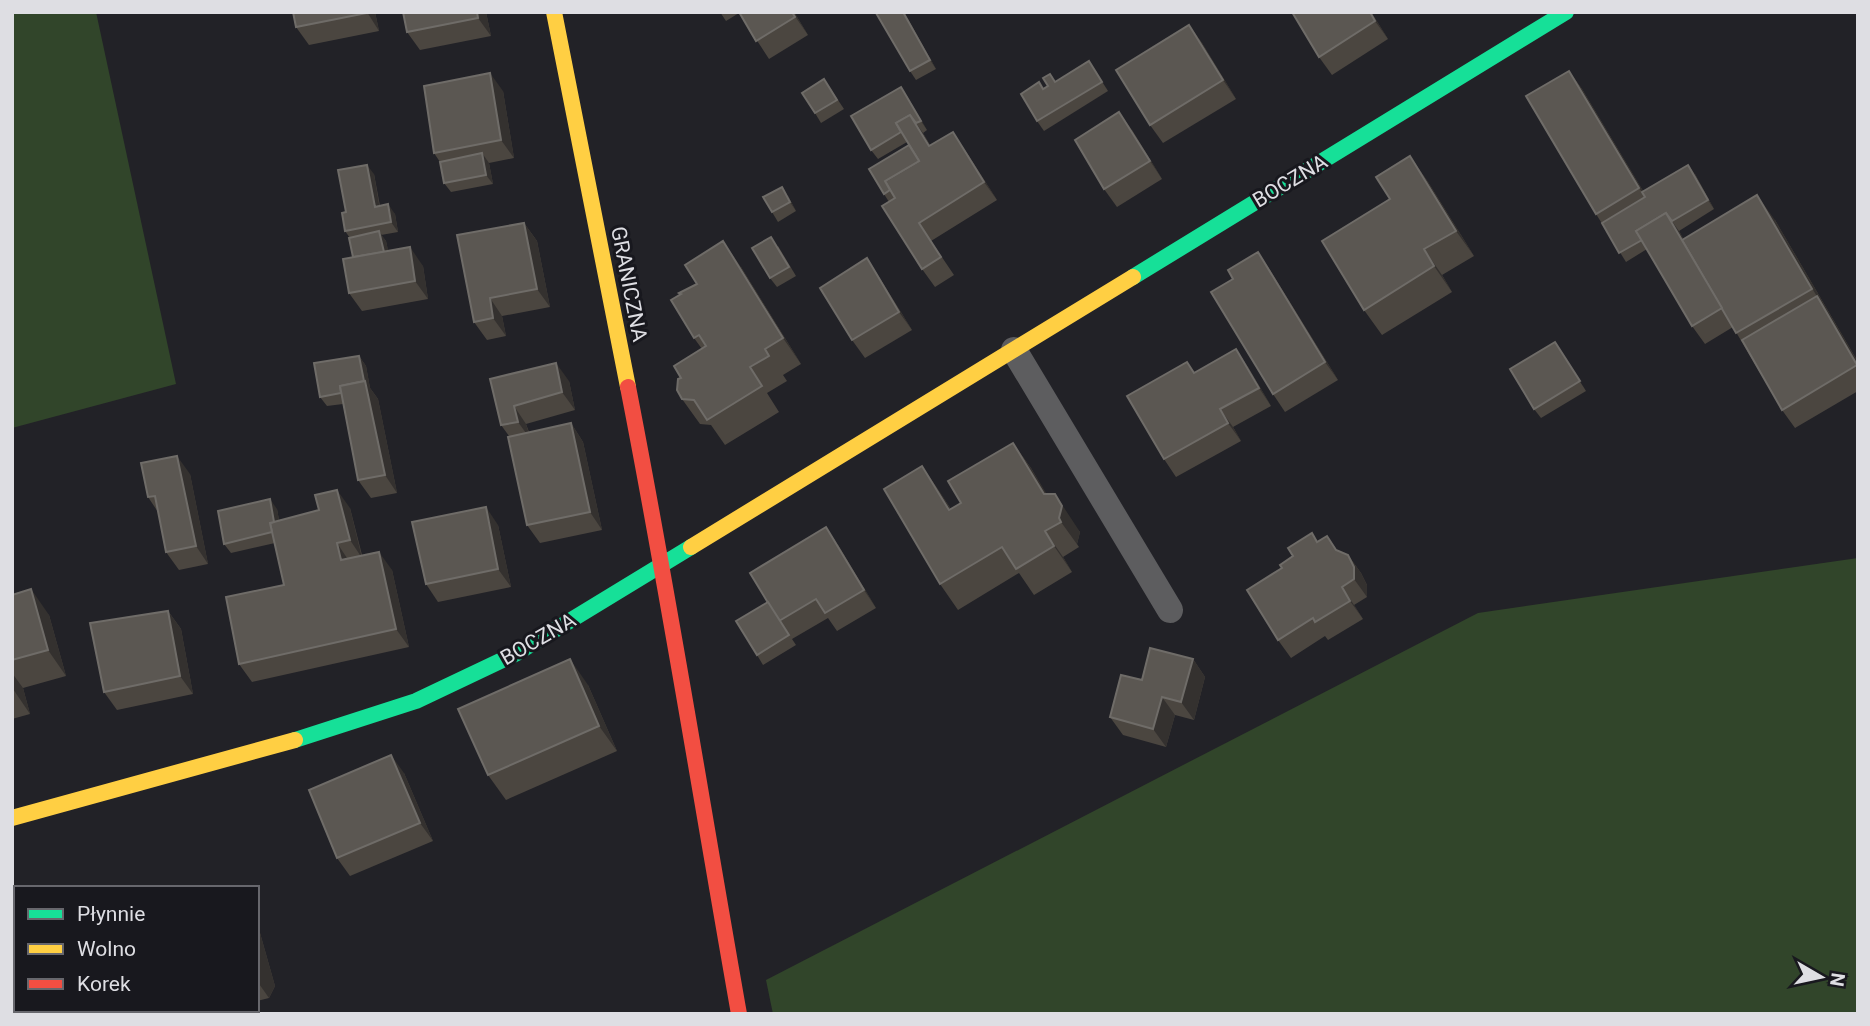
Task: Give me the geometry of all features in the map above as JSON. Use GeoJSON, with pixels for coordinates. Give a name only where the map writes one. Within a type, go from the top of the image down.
{"type":"FeatureCollection","features":[{"type":"Feature","properties":{"kind":"street","name":"GRANICZNA"},"geometry":{"type":"LineString","coordinates":[[554,12],[663,563],[683,696],[739,1014]]}},
{"type":"Feature","properties":{"kind":"street","name":"BOCZNA"},"geometry":{"type":"LineString","coordinates":[[12,817],[270,748],[416,701],[517,653],[1566,12]]}},
{"type":"Feature","properties":{"kind":"lane"},"geometry":{"type":"LineString","coordinates":[[1014,350],[1170,610]]}},
{"type":"Feature","properties":{"kind":"green space"},"geometry":{"type":"Polygon","coordinates":[[[12,12],[96,12],[176,384],[12,428],[12,12]]]}},
{"type":"Feature","properties":{"kind":"green space"},"geometry":{"type":"Polygon","coordinates":[[[1858,558],[1858,1014],[773,1014],[766,980],[1478,613],[1858,558]]]}},
{"type":"Feature","properties":{"kind":"building"},"geometry":{"type":"Polygon","coordinates":[[[293,12],[367,12],[367,13],[296,27],[293,12]]]}},
{"type":"Feature","properties":{"kind":"building"},"geometry":{"type":"Polygon","coordinates":[[[403,12],[477,12],[478,18],[407,32],[403,12]]]}},
{"type":"Feature","properties":{"kind":"building"},"geometry":{"type":"Polygon","coordinates":[[[739,12],[792,12],[795,17],[756,41],[739,12]]]}},
{"type":"Feature","properties":{"kind":"building"},"geometry":{"type":"Polygon","coordinates":[[[903,12],[930,60],[910,71],[876,13],[903,12]]]}},
{"type":"Feature","properties":{"kind":"building"},"geometry":{"type":"Polygon","coordinates":[[[1292,12],[1370,12],[1375,21],[1319,57],[1292,12]]]}},
{"type":"Feature","properties":{"kind":"building"},"geometry":{"type":"Polygon","coordinates":[[[1189,25],[1223,80],[1150,125],[1116,70],[1189,25]]]}},
{"type":"Feature","properties":{"kind":"building"},"geometry":{"type":"Polygon","coordinates":[[[1089,61],[1102,82],[1037,121],[1021,94],[1039,82],[1043,89],[1048,86],[1043,78],[1050,74],[1055,82],[1089,61]]]}},
{"type":"Feature","properties":{"kind":"building"},"geometry":{"type":"Polygon","coordinates":[[[1569,71],[1639,188],[1596,214],[1526,96],[1569,71]]]}},
{"type":"Feature","properties":{"kind":"building"},"geometry":{"type":"Polygon","coordinates":[[[490,73],[501,140],[434,153],[424,86],[490,73]]]}},
{"type":"Feature","properties":{"kind":"building"},"geometry":{"type":"Polygon","coordinates":[[[824,79],[837,100],[815,113],[802,93],[824,79]]]}},
{"type":"Feature","properties":{"kind":"building"},"geometry":{"type":"Polygon","coordinates":[[[901,87],[921,121],[916,123],[910,115],[896,123],[901,132],[871,150],[851,116],[901,87]]]}},
{"type":"Feature","properties":{"kind":"building"},"geometry":{"type":"Polygon","coordinates":[[[1119,112],[1150,161],[1104,189],[1075,140],[1119,112]]]}},
{"type":"Feature","properties":{"kind":"building"},"geometry":{"type":"Polygon","coordinates":[[[910,115],[929,146],[953,132],[984,182],[919,223],[941,257],[922,269],[882,206],[895,198],[885,181],[919,161],[896,123],[910,115]]]}},
{"type":"Feature","properties":{"kind":"building"},"geometry":{"type":"Polygon","coordinates":[[[909,145],[919,161],[885,181],[890,190],[884,194],[869,169],[909,145]]]}},
{"type":"Feature","properties":{"kind":"building"},"geometry":{"type":"Polygon","coordinates":[[[482,153],[486,175],[444,183],[440,162],[482,153]]]}},
{"type":"Feature","properties":{"kind":"building"},"geometry":{"type":"Polygon","coordinates":[[[1410,156],[1456,231],[1424,249],[1434,266],[1364,310],[1322,241],[1390,199],[1376,177],[1410,156]]]}},
{"type":"Feature","properties":{"kind":"building"},"geometry":{"type":"Polygon","coordinates":[[[367,165],[375,207],[388,204],[391,222],[345,231],[342,213],[346,212],[338,170],[367,165]]]}},
{"type":"Feature","properties":{"kind":"building"},"geometry":{"type":"Polygon","coordinates":[[[1688,165],[1708,200],[1672,221],[1666,213],[1636,231],[1642,240],[1619,253],[1602,223],[1645,197],[1642,192],[1688,165]]]}},
{"type":"Feature","properties":{"kind":"building"},"geometry":{"type":"Polygon","coordinates":[[[782,187],[790,202],[772,212],[763,197],[782,187]]]}},
{"type":"Feature","properties":{"kind":"building"},"geometry":{"type":"Polygon","coordinates":[[[1757,195],[1812,289],[1736,333],[1682,240],[1757,195]]]}},
{"type":"Feature","properties":{"kind":"building"},"geometry":{"type":"Polygon","coordinates":[[[1666,213],[1722,308],[1692,326],[1636,231],[1666,213]]]}},
{"type":"Feature","properties":{"kind":"building"},"geometry":{"type":"Polygon","coordinates":[[[524,223],[537,289],[490,298],[493,318],[474,322],[457,235],[524,223]]]}},
{"type":"Feature","properties":{"kind":"building"},"geometry":{"type":"Polygon","coordinates":[[[379,231],[384,252],[353,257],[349,238],[379,231]]]}},
{"type":"Feature","properties":{"kind":"building"},"geometry":{"type":"Polygon","coordinates":[[[771,237],[789,267],[770,278],[752,248],[771,237]]]}},
{"type":"Feature","properties":{"kind":"building"},"geometry":{"type":"Polygon","coordinates":[[[723,241],[783,338],[765,349],[769,356],[750,367],[762,386],[707,420],[694,400],[682,399],[677,390],[678,379],[681,378],[674,366],[706,346],[699,335],[694,338],[671,300],[697,284],[685,265],[723,241]]]}},
{"type":"Feature","properties":{"kind":"building"},"geometry":{"type":"Polygon","coordinates":[[[410,247],[415,281],[349,293],[343,259],[410,247]]]}},
{"type":"Feature","properties":{"kind":"building"},"geometry":{"type":"Polygon","coordinates":[[[1258,252],[1325,362],[1273,394],[1211,292],[1233,279],[1228,270],[1258,252]]]}},
{"type":"Feature","properties":{"kind":"building"},"geometry":{"type":"Polygon","coordinates":[[[867,258],[899,312],[852,340],[820,288],[867,258]]]}},
{"type":"Feature","properties":{"kind":"building"},"geometry":{"type":"Polygon","coordinates":[[[1817,296],[1857,365],[1782,410],[1742,340],[1817,296]]]}},
{"type":"Feature","properties":{"kind":"building"},"geometry":{"type":"Polygon","coordinates":[[[1555,342],[1580,381],[1534,409],[1510,369],[1555,342]]]}},
{"type":"Feature","properties":{"kind":"building"},"geometry":{"type":"Polygon","coordinates":[[[1236,349],[1259,388],[1220,409],[1228,423],[1164,459],[1127,396],[1187,362],[1194,373],[1236,349]]]}},
{"type":"Feature","properties":{"kind":"building"},"geometry":{"type":"Polygon","coordinates":[[[359,356],[364,381],[340,386],[341,393],[320,397],[314,363],[359,356]]]}},
{"type":"Feature","properties":{"kind":"building"},"geometry":{"type":"Polygon","coordinates":[[[556,363],[562,392],[514,406],[518,422],[501,425],[490,379],[556,363]]]}},
{"type":"Feature","properties":{"kind":"building"},"geometry":{"type":"Polygon","coordinates":[[[365,381],[385,475],[358,480],[340,386],[365,381]]]}},
{"type":"Feature","properties":{"kind":"building"},"geometry":{"type":"Polygon","coordinates":[[[571,423],[590,512],[527,525],[508,437],[571,423]]]}},
{"type":"Feature","properties":{"kind":"building"},"geometry":{"type":"Polygon","coordinates":[[[1013,443],[1044,494],[1055,494],[1062,506],[1059,518],[1061,522],[1045,531],[1054,546],[1016,569],[1002,547],[940,584],[884,489],[922,466],[949,510],[961,503],[948,481],[1013,443]]]}},
{"type":"Feature","properties":{"kind":"building"},"geometry":{"type":"Polygon","coordinates":[[[177,456],[196,546],[166,552],[155,496],[148,497],[141,463],[177,456]]]}},
{"type":"Feature","properties":{"kind":"building"},"geometry":{"type":"Polygon","coordinates":[[[337,490],[350,540],[337,543],[341,560],[379,552],[396,629],[239,664],[226,597],[284,585],[270,523],[319,510],[315,495],[337,490]]]}},
{"type":"Feature","properties":{"kind":"building"},"geometry":{"type":"Polygon","coordinates":[[[270,499],[274,522],[270,523],[272,532],[224,544],[218,511],[270,499]]]}},
{"type":"Feature","properties":{"kind":"building"},"geometry":{"type":"Polygon","coordinates":[[[486,507],[498,569],[426,584],[412,522],[486,507]]]}},
{"type":"Feature","properties":{"kind":"building"},"geometry":{"type":"Polygon","coordinates":[[[826,527],[864,590],[825,613],[816,599],[779,621],[750,573],[826,527]]]}},
{"type":"Feature","properties":{"kind":"building"},"geometry":{"type":"Polygon","coordinates":[[[1312,533],[1317,542],[1327,536],[1336,550],[1348,555],[1354,567],[1354,579],[1342,587],[1350,601],[1315,622],[1313,618],[1278,640],[1247,590],[1282,568],[1280,565],[1293,556],[1288,548],[1312,533]]]}},
{"type":"Feature","properties":{"kind":"building"},"geometry":{"type":"Polygon","coordinates":[[[31,589],[48,650],[12,660],[12,595],[31,589]]]}},
{"type":"Feature","properties":{"kind":"building"},"geometry":{"type":"Polygon","coordinates":[[[768,602],[789,635],[757,655],[736,621],[768,602]]]}},
{"type":"Feature","properties":{"kind":"building"},"geometry":{"type":"Polygon","coordinates":[[[168,611],[180,676],[104,692],[90,623],[168,611]]]}},
{"type":"Feature","properties":{"kind":"building"},"geometry":{"type":"Polygon","coordinates":[[[1150,648],[1193,659],[1181,702],[1162,697],[1153,729],[1110,717],[1121,675],[1142,680],[1150,648]]]}},
{"type":"Feature","properties":{"kind":"building"},"geometry":{"type":"Polygon","coordinates":[[[570,659],[599,726],[488,775],[458,709],[570,659]]]}},
{"type":"Feature","properties":{"kind":"building"},"geometry":{"type":"Polygon","coordinates":[[[391,755],[420,823],[337,858],[309,790],[391,755]]]}},
{"type":"Feature","properties":{"kind":"building"},"geometry":{"type":"Polygon","coordinates":[[[112,1012],[178,1014],[112,1014],[112,1012]]]}},
{"type":"Feature","properties":{"kind":"building"},"geometry":{"type":"Polygon","coordinates":[[[186,1012],[234,1014],[187,1014],[186,1012]]]}},
{"type":"Feature","properties":{"kind":"traffic: fast"},"geometry":{"type":"LineString","coordinates":[[1133,277],[1566,12]]}},
{"type":"Feature","properties":{"kind":"traffic: fast"},"geometry":{"type":"LineString","coordinates":[[295,740],[416,701],[517,653],[691,547]]}},
{"type":"Feature","properties":{"kind":"traffic: slow"},"geometry":{"type":"LineString","coordinates":[[554,12],[628,387]]}},
{"type":"Feature","properties":{"kind":"traffic: slow"},"geometry":{"type":"LineString","coordinates":[[691,547],[1133,277]]}},
{"type":"Feature","properties":{"kind":"traffic: slow"},"geometry":{"type":"LineString","coordinates":[[12,818],[295,740]]}},
{"type":"Feature","properties":{"kind":"traffic: jam"},"geometry":{"type":"LineString","coordinates":[[628,387],[739,1014]]}}]}
